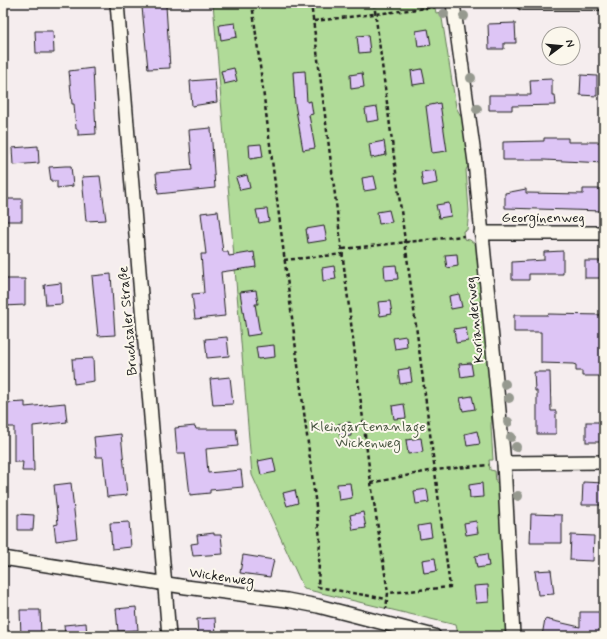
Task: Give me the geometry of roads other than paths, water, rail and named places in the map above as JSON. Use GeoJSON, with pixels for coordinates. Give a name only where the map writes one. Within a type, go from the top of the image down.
{"type":"FeatureCollection","features":[{"type":"Feature","properties":{"kind":"street","name":"Bruchsaler Straße"},"geometry":{"type":"LineString","coordinates":[[117,3],[168,636]]}},
{"type":"Feature","properties":{"kind":"street","name":"Korianderweg"},"geometry":{"type":"LineString","coordinates":[[453,3],[475,162],[504,463],[513,636]]}},
{"type":"Feature","properties":{"kind":"street"},"geometry":{"type":"LineString","coordinates":[[523,3],[604,3]]}},
{"type":"Feature","properties":{"kind":"street","name":"Georginenweg"},"geometry":{"type":"LineString","coordinates":[[481,233],[604,233]]}},
{"type":"Feature","properties":{"kind":"street"},"geometry":{"type":"LineString","coordinates":[[504,463],[604,462]]}},
{"type":"Feature","properties":{"kind":"street","name":"Wickenweg"},"geometry":{"type":"LineString","coordinates":[[3,558],[165,584],[318,606],[434,636]]}},
{"type":"Feature","properties":{"kind":"park label","name":"Kleingartenanlage Wickenweg"},"geometry":{"type":"Point","coordinates":[368,434]}}]}
